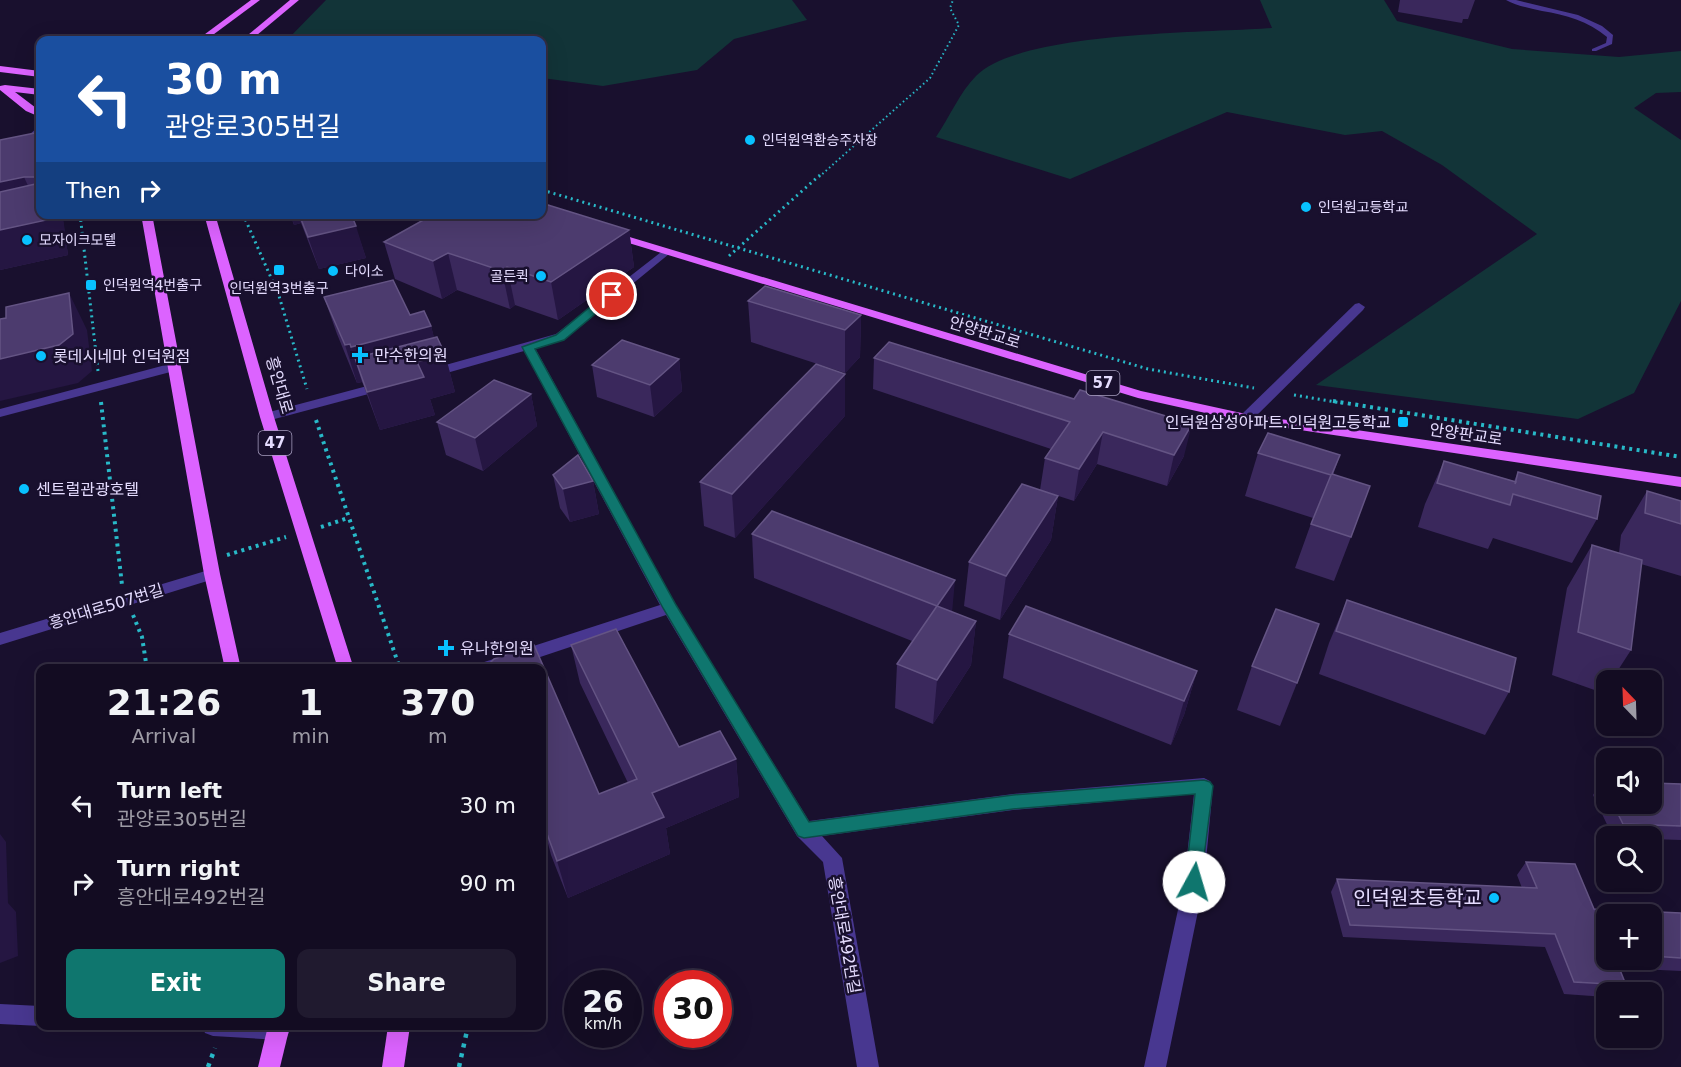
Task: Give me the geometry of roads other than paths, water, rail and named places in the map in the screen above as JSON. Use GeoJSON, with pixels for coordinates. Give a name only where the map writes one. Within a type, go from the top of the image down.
{"type":"FeatureCollection","features":[{"type":"Feature","properties":{"kind":"main road"},"geometry":{"type":"LineString","coordinates":[[206,36],[256,0]]}},
{"type":"Feature","properties":{"kind":"main road"},"geometry":{"type":"LineString","coordinates":[[251,36],[295,0]]}},
{"type":"Feature","properties":{"kind":"main road"},"geometry":{"type":"LineString","coordinates":[[202,36],[209,34]]}},
{"type":"Feature","properties":{"kind":"main road"},"geometry":{"type":"LineString","coordinates":[[0,69],[36,73]]}},
{"type":"Feature","properties":{"kind":"main road"},"geometry":{"type":"LineString","coordinates":[[3,88],[36,92]]}},
{"type":"Feature","properties":{"kind":"main road"},"geometry":{"type":"LineString","coordinates":[[3,88],[36,112]]}},
{"type":"Feature","properties":{"kind":"main road"},"geometry":{"type":"LineString","coordinates":[[147,219],[211,567],[232,664]]}},
{"type":"Feature","properties":{"kind":"main road","name":"흥안대로"},"geometry":{"type":"LineString","coordinates":[[210,219],[267,417],[344,664]]}},
{"type":"Feature","properties":{"kind":"main road","name":"안양판교로"},"geometry":{"type":"LineString","coordinates":[[598,230],[1047,368],[1138,393],[1246,418],[1681,482]]}},
{"type":"Feature","properties":{"kind":"main road"},"geometry":{"type":"LineString","coordinates":[[269,1067],[278,1030]]}},
{"type":"Feature","properties":{"kind":"main road"},"geometry":{"type":"LineString","coordinates":[[393,1067],[398,1030]]}},
{"type":"Feature","properties":{"kind":"street"},"geometry":{"type":"LineString","coordinates":[[0,168],[36,132]]}},
{"type":"Feature","properties":{"kind":"street"},"geometry":{"type":"LineString","coordinates":[[267,417],[560,337],[665,252]]}},
{"type":"Feature","properties":{"kind":"street"},"geometry":{"type":"LineString","coordinates":[[1246,418],[1359,307]]}},
{"type":"Feature","properties":{"kind":"street","name":"흥안대로492번길"},"geometry":{"type":"LineString","coordinates":[[528,347],[670,608],[804,830],[832,858],[868,1067]]}},
{"type":"Feature","properties":{"kind":"street"},"geometry":{"type":"LineString","coordinates":[[0,413],[173,367]]}},
{"type":"Feature","properties":{"kind":"street","name":"흥안대로507번길"},"geometry":{"type":"LineString","coordinates":[[0,639],[128,600],[211,567]]}},
{"type":"Feature","properties":{"kind":"street"},"geometry":{"type":"LineString","coordinates":[[499,664],[670,608]]}},
{"type":"Feature","properties":{"kind":"street"},"geometry":{"type":"LineString","coordinates":[[804,830],[1013,802],[1204,786],[1194,882],[1155,1067]]}},
{"type":"Feature","properties":{"kind":"street"},"geometry":{"type":"LineString","coordinates":[[0,1014],[36,1016]]}},
{"type":"Feature","properties":{"kind":"lane"},"geometry":{"type":"LineString","coordinates":[[1509,0],[1578,16],[1600,26],[1611,36],[1609,44],[1594,50]]}},
{"type":"Feature","properties":{"kind":"place","name":"인덕원역환승주차장"},"geometry":{"type":"Point","coordinates":[750,140]}},
{"type":"Feature","properties":{"kind":"place","name":"인덕원고등학교"},"geometry":{"type":"Point","coordinates":[1306,207]}},
{"type":"Feature","properties":{"kind":"place","name":"모자이크모텔"},"geometry":{"type":"Point","coordinates":[27,240]}},
{"type":"Feature","properties":{"kind":"place","name":"인덕원역3번출구"},"geometry":{"type":"Point","coordinates":[279,270]}},
{"type":"Feature","properties":{"kind":"place","name":"다이소"},"geometry":{"type":"Point","coordinates":[333,271]}},
{"type":"Feature","properties":{"kind":"place","name":"골든퀵"},"geometry":{"type":"Point","coordinates":[541,276]}},
{"type":"Feature","properties":{"kind":"place","name":"인덕원역4번출구"},"geometry":{"type":"Point","coordinates":[91,285]}},
{"type":"Feature","properties":{"kind":"place","name":"만수한의원"},"geometry":{"type":"Point","coordinates":[360,355]}},
{"type":"Feature","properties":{"kind":"place","name":"롯데시네마 인덕원점"},"geometry":{"type":"Point","coordinates":[41,356]}},
{"type":"Feature","properties":{"kind":"place","name":"인덕원삼성아파트.인덕원고등학교"},"geometry":{"type":"Point","coordinates":[1403,422]}},
{"type":"Feature","properties":{"kind":"place","name":"센트럴관광호텔"},"geometry":{"type":"Point","coordinates":[24,489]}},
{"type":"Feature","properties":{"kind":"place","name":"유나한의원"},"geometry":{"type":"Point","coordinates":[446,648]}},
{"type":"Feature","properties":{"kind":"place","name":"인덕원초등학교"},"geometry":{"type":"Point","coordinates":[1494,898]}}]}
